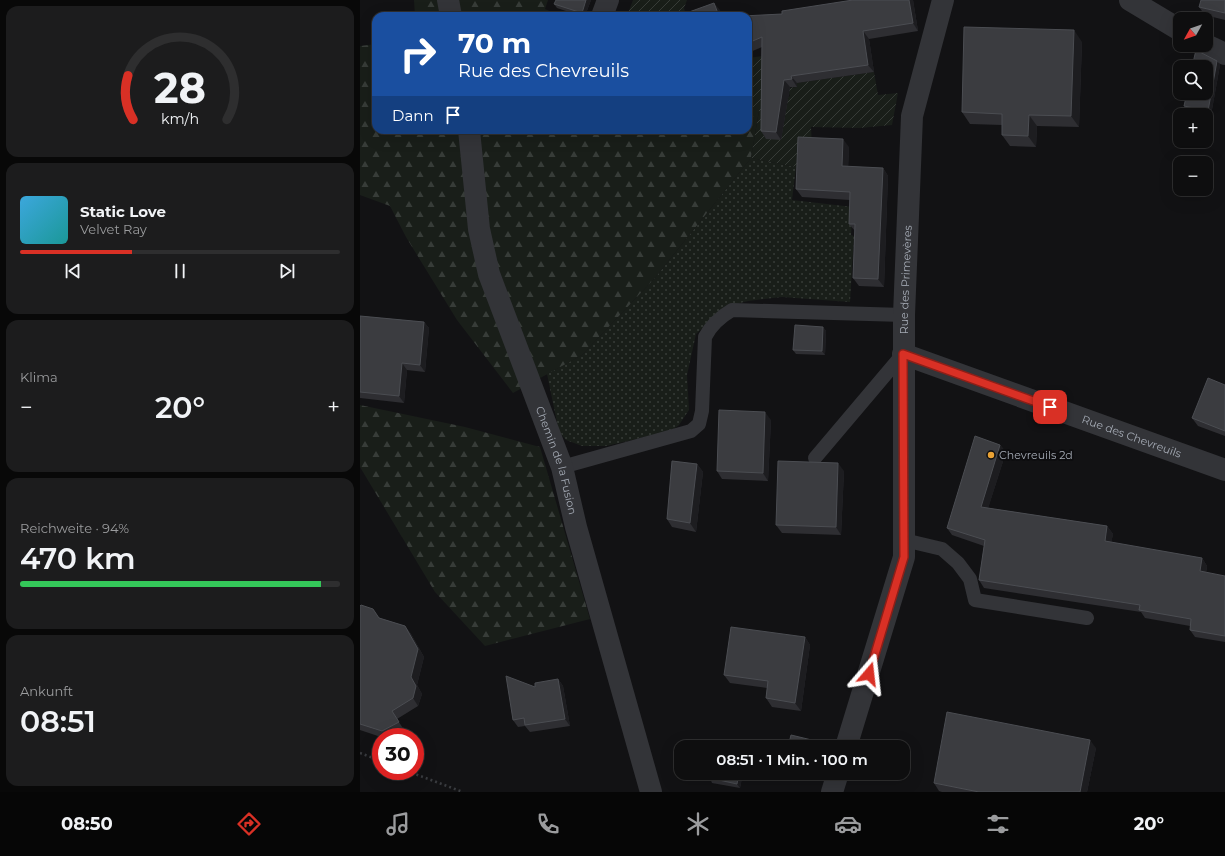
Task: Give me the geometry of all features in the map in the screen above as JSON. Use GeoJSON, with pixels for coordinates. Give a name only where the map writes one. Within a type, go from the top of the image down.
{"type":"FeatureCollection","features":[{"type":"Feature","properties":{"kind":"street"},"geometry":{"type":"LineString","coordinates":[[448,0],[450,12]]}},
{"type":"Feature","properties":{"kind":"street"},"geometry":{"type":"LineString","coordinates":[[604,12],[608,0]]}},
{"type":"Feature","properties":{"kind":"street","name":"Rue des Primevères"},"geometry":{"type":"LineString","coordinates":[[848,740],[904,557],[903,354],[912,116],[943,0]]}},
{"type":"Feature","properties":{"kind":"street"},"geometry":{"type":"LineString","coordinates":[[1130,0],[1173,26]]}},
{"type":"Feature","properties":{"kind":"street"},"geometry":{"type":"LineString","coordinates":[[1213,48],[1225,54]]}},
{"type":"Feature","properties":{"kind":"street","name":"Chemin de la Fusion"},"geometry":{"type":"LineString","coordinates":[[469,134],[479,230],[489,274],[562,466],[576,527],[651,792]]}},
{"type":"Feature","properties":{"kind":"street","name":"Rue des Chevreuils"},"geometry":{"type":"LineString","coordinates":[[903,354],[1225,470]]}},
{"type":"Feature","properties":{"kind":"street"},"geometry":{"type":"LineString","coordinates":[[832,792],[836,780]]}},
{"type":"Feature","properties":{"kind":"lane"},"geometry":{"type":"LineString","coordinates":[[562,466],[690,431],[699,424],[702,411],[705,337],[708,330],[722,316],[732,310],[904,315]]}},
{"type":"Feature","properties":{"kind":"lane"},"geometry":{"type":"LineString","coordinates":[[815,458],[903,354]]}},
{"type":"Feature","properties":{"kind":"lane"},"geometry":{"type":"LineString","coordinates":[[904,540],[942,549],[958,563],[970,579],[975,600],[1087,618]]}},
{"type":"Feature","properties":{"kind":"path"},"geometry":{"type":"LineString","coordinates":[[360,753],[372,758]]}},
{"type":"Feature","properties":{"kind":"path"},"geometry":{"type":"LineString","coordinates":[[424,777],[463,792]]}},
{"type":"Feature","properties":{"kind":"green space"},"geometry":{"type":"Polygon","coordinates":[[[414,0],[548,0],[545,9],[551,12],[415,12],[414,0]]]}},
{"type":"Feature","properties":{"kind":"green space"},"geometry":{"type":"Polygon","coordinates":[[[633,0],[687,0],[684,8],[685,12],[628,12],[633,0]]]}},
{"type":"Feature","properties":{"kind":"green space"},"geometry":{"type":"Polygon","coordinates":[[[372,44],[372,134],[752,134],[752,109],[759,110],[751,158],[654,279],[582,355],[513,393],[457,320],[406,237],[390,206],[360,195],[360,46],[372,44]]]}},
{"type":"Feature","properties":{"kind":"green space"},"geometry":{"type":"Polygon","coordinates":[[[763,56],[782,101],[790,96],[787,88],[797,87],[797,83],[874,72],[878,95],[898,93],[892,125],[860,128],[811,127],[812,146],[803,167],[751,158],[759,111],[752,109],[752,57],[763,56]]]}},
{"type":"Feature","properties":{"kind":"green space"},"geometry":{"type":"Polygon","coordinates":[[[751,158],[796,167],[792,200],[853,207],[851,235],[854,236],[850,302],[782,297],[748,301],[725,307],[696,334],[687,375],[689,410],[679,425],[671,431],[606,446],[582,446],[566,440],[559,432],[547,374],[582,355],[654,279],[751,158]]]}},
{"type":"Feature","properties":{"kind":"green space"},"geometry":{"type":"Polygon","coordinates":[[[360,405],[465,427],[540,447],[590,619],[485,646],[435,592],[360,467],[360,405]]]}},
{"type":"Feature","properties":{"kind":"building"},"geometry":{"type":"Polygon","coordinates":[[[556,0],[586,0],[582,12],[554,4],[556,0]]]}},
{"type":"Feature","properties":{"kind":"building"},"geometry":{"type":"Polygon","coordinates":[[[853,0],[909,0],[913,23],[863,31],[868,65],[791,76],[792,79],[784,80],[776,132],[761,131],[762,37],[752,41],[752,16],[782,14],[782,11],[853,0]]]}},
{"type":"Feature","properties":{"kind":"building"},"geometry":{"type":"Polygon","coordinates":[[[1201,0],[1225,0],[1225,13],[1199,7],[1201,0]]]}},
{"type":"Feature","properties":{"kind":"building"},"geometry":{"type":"Polygon","coordinates":[[[714,3],[717,12],[689,12],[714,3]]]}},
{"type":"Feature","properties":{"kind":"building"},"geometry":{"type":"Polygon","coordinates":[[[964,27],[1074,30],[1071,116],[1029,115],[1028,136],[1002,135],[1002,114],[962,112],[964,27]]]}},
{"type":"Feature","properties":{"kind":"building"},"geometry":{"type":"Polygon","coordinates":[[[1196,52],[1200,52],[1217,61],[1213,83],[1213,60],[1194,60],[1196,52]]]}},
{"type":"Feature","properties":{"kind":"building"},"geometry":{"type":"Polygon","coordinates":[[[1185,100],[1210,100],[1209,108],[1194,108],[1184,106],[1185,100]]]}},
{"type":"Feature","properties":{"kind":"building"},"geometry":{"type":"Polygon","coordinates":[[[798,137],[843,139],[842,166],[883,168],[878,279],[853,278],[855,224],[849,224],[850,192],[796,189],[798,137]]]}},
{"type":"Feature","properties":{"kind":"building"},"geometry":{"type":"Polygon","coordinates":[[[360,316],[424,322],[420,365],[402,363],[399,396],[360,392],[360,316]]]}},
{"type":"Feature","properties":{"kind":"building"},"geometry":{"type":"Polygon","coordinates":[[[795,325],[823,327],[822,351],[793,350],[795,325]]]}},
{"type":"Feature","properties":{"kind":"building"},"geometry":{"type":"Polygon","coordinates":[[[1208,378],[1225,385],[1225,431],[1192,418],[1208,378]]]}},
{"type":"Feature","properties":{"kind":"building"},"geometry":{"type":"Polygon","coordinates":[[[719,410],[765,412],[763,473],[717,471],[719,410]]]}},
{"type":"Feature","properties":{"kind":"building"},"geometry":{"type":"Polygon","coordinates":[[[975,436],[1000,445],[981,507],[1107,526],[1105,541],[1202,558],[1200,571],[1225,576],[1225,636],[1190,630],[1191,619],[1139,610],[1140,605],[979,580],[985,540],[947,528],[975,436]]]}},
{"type":"Feature","properties":{"kind":"building"},"geometry":{"type":"Polygon","coordinates":[[[672,461],[697,464],[690,523],[667,519],[672,461]]]}},
{"type":"Feature","properties":{"kind":"building"},"geometry":{"type":"Polygon","coordinates":[[[778,461],[838,463],[836,527],[776,525],[778,461]]]}},
{"type":"Feature","properties":{"kind":"building"},"geometry":{"type":"Polygon","coordinates":[[[360,606],[373,609],[379,618],[405,626],[418,649],[411,677],[416,686],[413,698],[392,711],[399,722],[388,728],[373,728],[360,724],[360,606]]]}},
{"type":"Feature","properties":{"kind":"building"},"geometry":{"type":"Polygon","coordinates":[[[731,627],[805,637],[795,703],[766,698],[768,681],[724,675],[731,627]]]}},
{"type":"Feature","properties":{"kind":"building"},"geometry":{"type":"Polygon","coordinates":[[[506,676],[535,687],[535,683],[558,679],[565,719],[525,725],[524,718],[513,720],[506,676]]]}},
{"type":"Feature","properties":{"kind":"building"},"geometry":{"type":"Polygon","coordinates":[[[947,712],[1090,740],[1080,792],[979,792],[934,783],[947,712]]]}},
{"type":"Feature","properties":{"kind":"building"},"geometry":{"type":"Polygon","coordinates":[[[791,735],[812,740],[790,740],[791,735]]]}},
{"type":"Feature","properties":{"kind":"building"},"geometry":{"type":"Polygon","coordinates":[[[719,780],[738,780],[737,784],[719,780]]]}},
{"type":"Feature","properties":{"kind":"place","name":"Chevreuils 2d"},"geometry":{"type":"Point","coordinates":[991,455]}},
{"type":"Feature","properties":{"kind":"route"},"geometry":{"type":"LineString","coordinates":[[869,674],[904,557],[903,354],[1050,407]]}}]}
